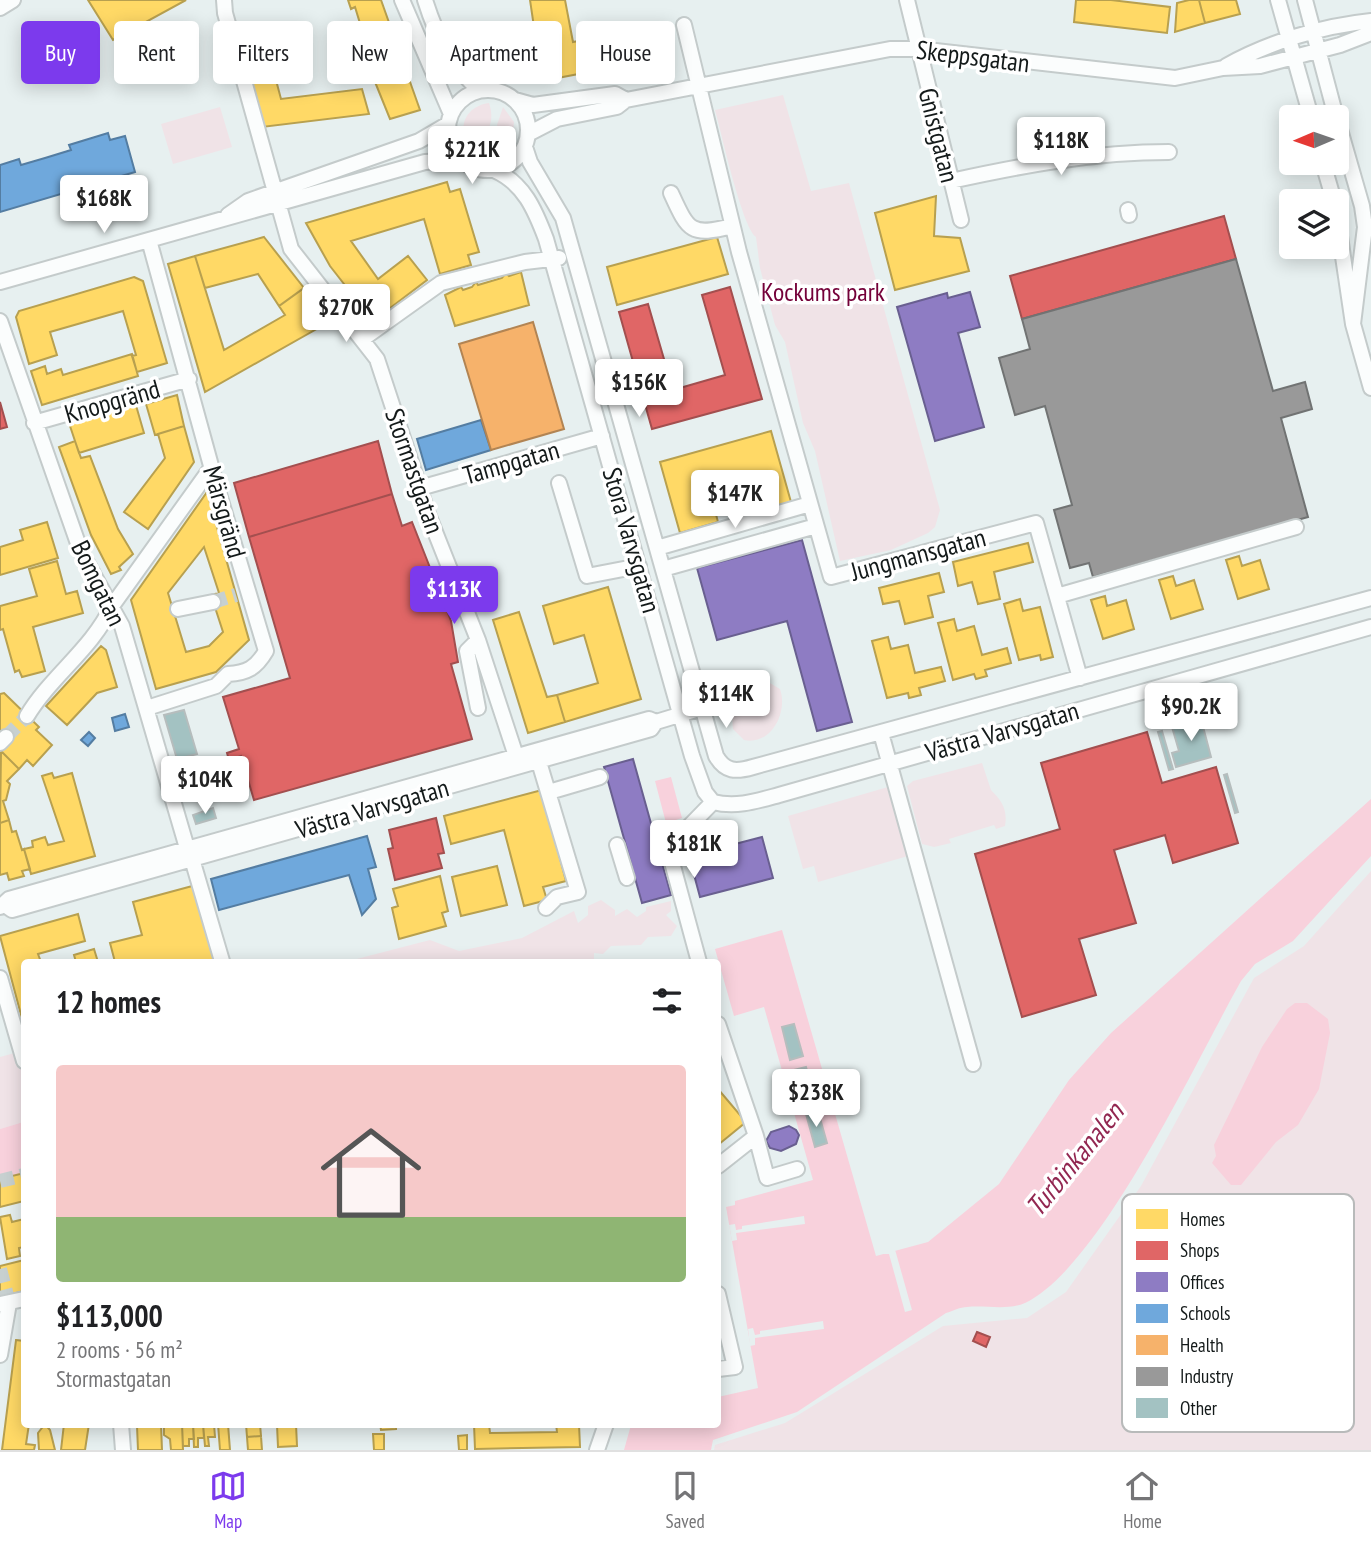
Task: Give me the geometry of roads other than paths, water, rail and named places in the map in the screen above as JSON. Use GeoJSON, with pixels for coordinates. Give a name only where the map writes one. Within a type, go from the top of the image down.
{"type":"FeatureCollection","features":[{"type":"Feature","properties":{"kind":"street"},"geometry":{"type":"LineString","coordinates":[[0,8],[13,0]]}},
{"type":"Feature","properties":{"kind":"street","name":"Stormastgatan"},"geometry":{"type":"LineString","coordinates":[[225,0],[225,13],[291,249],[364,338],[377,359],[420,488],[478,640],[516,756]]}},
{"type":"Feature","properties":{"kind":"street"},"geometry":{"type":"LineString","coordinates":[[402,0],[450,119],[450,144],[461,160]]}},
{"type":"Feature","properties":{"kind":"street"},"geometry":{"type":"LineString","coordinates":[[425,0],[438,34],[456,68],[480,90]]}},
{"type":"Feature","properties":{"kind":"street","name":"Gnistgatan"},"geometry":{"type":"LineString","coordinates":[[907,0],[961,220]]}},
{"type":"Feature","properties":{"kind":"street"},"geometry":{"type":"LineString","coordinates":[[1278,0],[1308,105]]}},
{"type":"Feature","properties":{"kind":"street"},"geometry":{"type":"LineString","coordinates":[[1305,0],[1334,105]]}},
{"type":"Feature","properties":{"kind":"street"},"geometry":{"type":"LineString","coordinates":[[1223,68],[1255,50],[1348,24],[1371,22]]}},
{"type":"Feature","properties":{"kind":"street","name":"Jungmansgatan"},"geometry":{"type":"LineString","coordinates":[[684,25],[732,226],[831,577],[1036,523],[1080,678]]}},
{"type":"Feature","properties":{"kind":"street"},"geometry":{"type":"LineString","coordinates":[[1223,68],[1260,66],[1319,51],[1371,33]]}},
{"type":"Feature","properties":{"kind":"street","name":"Skeppsgatan"},"geometry":{"type":"LineString","coordinates":[[625,100],[878,51],[918,49],[1174,78],[1223,68]]}},
{"type":"Feature","properties":{"kind":"street"},"geometry":{"type":"LineString","coordinates":[[219,221],[248,201],[275,190],[419,141],[450,119],[463,98],[480,90],[498,91],[533,105],[615,94],[625,100],[617,107],[557,119],[526,140],[517,158],[494,170]]}},
{"type":"Feature","properties":{"kind":"street","name":"Stora Varvsgatan"},"geometry":{"type":"LineString","coordinates":[[515,100],[525,115],[530,162],[563,218],[716,756],[726,768]]}},
{"type":"Feature","properties":{"kind":"street"},"geometry":{"type":"LineString","coordinates":[[951,181],[1045,161],[1113,152],[1169,152]]}},
{"type":"Feature","properties":{"kind":"street"},"geometry":{"type":"LineString","coordinates":[[0,282],[425,162],[461,160]]}},
{"type":"Feature","properties":{"kind":"street","name":"Stora Varvsgatan"},"geometry":{"type":"LineString","coordinates":[[461,160],[477,169],[494,170],[515,182],[533,207],[551,259],[700,782],[713,802]]}},
{"type":"Feature","properties":{"kind":"street"},"geometry":{"type":"LineString","coordinates":[[1349,160],[1365,227],[1353,324]]}},
{"type":"Feature","properties":{"kind":"street"},"geometry":{"type":"LineString","coordinates":[[671,193],[684,221],[691,229],[704,232],[732,226]]}},
{"type":"Feature","properties":{"kind":"street","name":"Märsgränd"},"geometry":{"type":"LineString","coordinates":[[147,708],[216,686],[228,674],[246,673],[266,652],[242,592],[189,379],[149,240]]}},
{"type":"Feature","properties":{"kind":"street"},"geometry":{"type":"LineString","coordinates":[[364,338],[441,283],[525,262],[572,256]]}},
{"type":"Feature","properties":{"kind":"street"},"geometry":{"type":"LineString","coordinates":[[1343,259],[1353,324],[1371,388]]}},
{"type":"Feature","properties":{"kind":"street","name":"Bomgatan"},"geometry":{"type":"LineString","coordinates":[[0,321],[81,552],[122,626],[221,959]]}},
{"type":"Feature","properties":{"kind":"street","name":"Knopgränd"},"geometry":{"type":"LineString","coordinates":[[34,423],[189,379]]}},
{"type":"Feature","properties":{"kind":"street","name":"Tampgatan"},"geometry":{"type":"LineString","coordinates":[[420,488],[602,436]]}},
{"type":"Feature","properties":{"kind":"street"},"geometry":{"type":"LineString","coordinates":[[27,716],[38,698],[101,630],[112,606],[211,468]]}},
{"type":"Feature","properties":{"kind":"street"},"geometry":{"type":"LineString","coordinates":[[559,483],[587,576],[639,566]]}},
{"type":"Feature","properties":{"kind":"street"},"geometry":{"type":"LineString","coordinates":[[657,548],[810,504]]}},
{"type":"Feature","properties":{"kind":"street"},"geometry":{"type":"LineString","coordinates":[[663,569],[816,526]]}},
{"type":"Feature","properties":{"kind":"street"},"geometry":{"type":"LineString","coordinates":[[1057,596],[1296,527]]}},
{"type":"Feature","properties":{"kind":"street","name":"Västra Varvsgatan"},"geometry":{"type":"LineString","coordinates":[[726,768],[744,770],[1371,598]]}},
{"type":"Feature","properties":{"kind":"street"},"geometry":{"type":"LineString","coordinates":[[178,609],[213,602]]}},
{"type":"Feature","properties":{"kind":"street","name":"Västra Varvsgatan"},"geometry":{"type":"LineString","coordinates":[[713,802],[727,805],[745,804],[1371,627]]}},
{"type":"Feature","properties":{"kind":"street"},"geometry":{"type":"LineString","coordinates":[[478,640],[467,651],[478,708]]}},
{"type":"Feature","properties":{"kind":"street","name":"Västra Varvsgatan"},"geometry":{"type":"LineString","coordinates":[[2,906],[9,899],[189,854],[538,755],[651,729],[656,722],[702,708]]}},
{"type":"Feature","properties":{"kind":"street"},"geometry":{"type":"LineString","coordinates":[[881,733],[973,1064]]}},
{"type":"Feature","properties":{"kind":"street"},"geometry":{"type":"LineString","coordinates":[[538,755],[578,892],[557,897],[546,908]]}},
{"type":"Feature","properties":{"kind":"street","name":"Västra Varvsgatan"},"geometry":{"type":"LineString","coordinates":[[189,854],[516,756],[538,755]]}},
{"type":"Feature","properties":{"kind":"street"},"geometry":{"type":"LineString","coordinates":[[549,792],[600,777]]}},
{"type":"Feature","properties":{"kind":"street"},"geometry":{"type":"LineString","coordinates":[[698,959],[670,855],[677,839],[713,802]]}},
{"type":"Feature","properties":{"kind":"street"},"geometry":{"type":"LineString","coordinates":[[617,845],[627,878]]}},
{"type":"Feature","properties":{"kind":"street"},"geometry":{"type":"LineString","coordinates":[[0,978],[21,1051]]}},
{"type":"Feature","properties":{"kind":"street"},"geometry":{"type":"LineString","coordinates":[[721,1033],[756,1136],[767,1178],[797,1169]]}},
{"type":"Feature","properties":{"kind":"street"},"geometry":{"type":"LineString","coordinates":[[721,1164],[756,1136]]}},
{"type":"Feature","properties":{"kind":"street"},"geometry":{"type":"LineString","coordinates":[[0,1355],[4,1304],[21,1300]]}},
{"type":"Feature","properties":{"kind":"street"},"geometry":{"type":"LineString","coordinates":[[721,1307],[735,1367],[721,1369]]}},
{"type":"Feature","properties":{"kind":"street"},"geometry":{"type":"LineString","coordinates":[[121,1428],[123,1450]]}},
{"type":"Feature","properties":{"kind":"street"},"geometry":{"type":"LineString","coordinates":[[597,1450],[605,1428]]}},
{"type":"Feature","properties":{"kind":"water"},"geometry":{"type":"Polygon","coordinates":[[[671,777],[682,818],[666,823],[655,781],[671,777]]]}},
{"type":"Feature","properties":{"kind":"water","name":"Turbinkanalen"},"geometry":{"type":"Polygon","coordinates":[[[1371,799],[1371,856],[1293,941],[1255,964],[1241,981],[1145,1158],[1085,1248],[1054,1282],[1025,1303],[1003,1307],[964,1307],[946,1313],[797,1412],[713,1440],[711,1450],[624,1450],[630,1428],[721,1428],[721,1396],[758,1388],[726,1207],[735,1205],[735,1201],[813,1180],[764,1007],[734,1016],[721,970],[721,959],[718,959],[715,949],[782,930],[876,1256],[928,1242],[999,1184],[1069,1080],[1111,1033],[1371,799]]]}},
{"type":"Feature","properties":{"kind":"water"},"geometry":{"type":"Polygon","coordinates":[[[1295,1003],[1307,1003],[1328,1019],[1330,1033],[1319,1089],[1298,1125],[1276,1142],[1241,1185],[1231,1185],[1212,1163],[1216,1156],[1214,1145],[1262,1047],[1287,1009],[1295,1003]]]}},
{"type":"Feature","properties":{"kind":"water"},"geometry":{"type":"Polygon","coordinates":[[[21,1123],[21,1174],[0,1179],[0,1129],[21,1123]]]}},
{"type":"Feature","properties":{"kind":"tunnel"},"geometry":{"type":"LineString","coordinates":[[213,602],[236,595]]}},
{"type":"Feature","properties":{"kind":"tunnel"},"geometry":{"type":"LineString","coordinates":[[6,737],[27,716]]}},
{"type":"Feature","properties":{"kind":"tunnel"},"geometry":{"type":"LineString","coordinates":[[0,1181],[21,1176]]}},
{"type":"Feature","properties":{"kind":"tunnel"},"geometry":{"type":"LineString","coordinates":[[0,1269],[9,1303]]}},
{"type":"Feature","properties":{"kind":"park label","name":"Kockums park"},"geometry":{"type":"Point","coordinates":[823,291]}}]}
